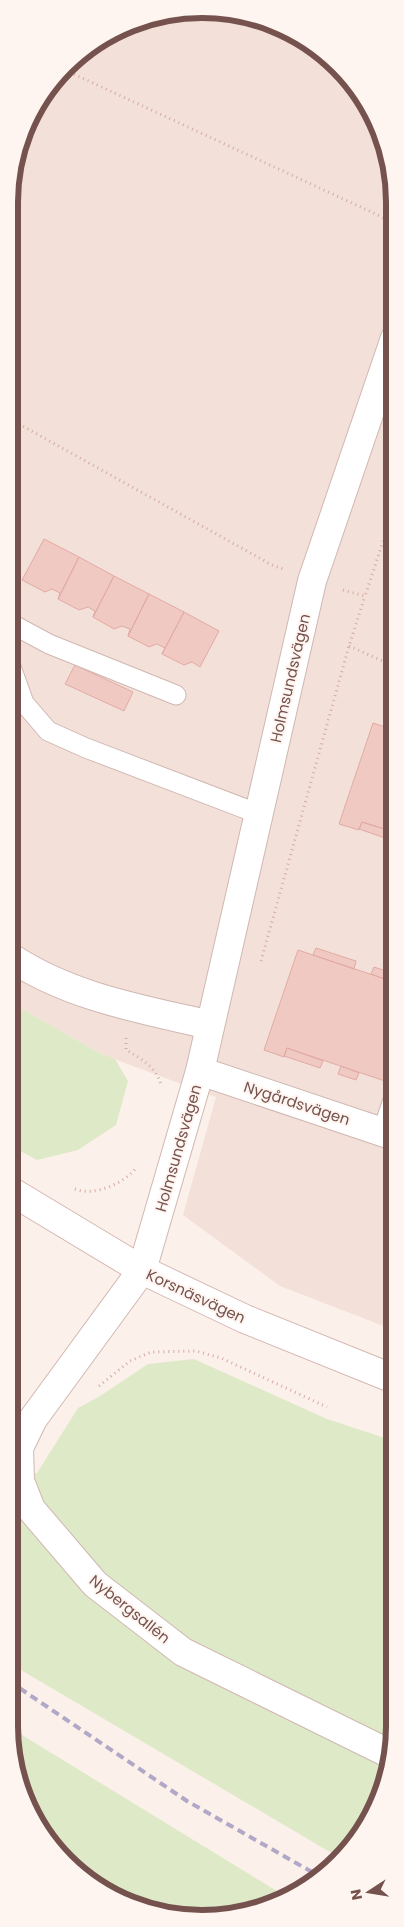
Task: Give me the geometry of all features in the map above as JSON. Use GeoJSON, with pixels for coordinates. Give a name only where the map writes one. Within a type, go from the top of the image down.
{"type":"FeatureCollection","features":[{"type":"Feature","properties":{"kind":"street","name":"Holmsundsvägen"},"geometry":{"type":"LineString","coordinates":[[142,1270],[200,1071],[312,581],[386,364]]}},
{"type":"Feature","properties":{"kind":"street"},"geometry":{"type":"LineString","coordinates":[[18,963],[27,969],[78,991],[123,1005],[210,1025]]}},
{"type":"Feature","properties":{"kind":"street","name":"Nygårdsvägen"},"geometry":{"type":"LineString","coordinates":[[200,1071],[386,1133]]}},
{"type":"Feature","properties":{"kind":"street","name":"Korsnäsvägen"},"geometry":{"type":"LineString","coordinates":[[18,1195],[142,1270],[244,1319],[386,1375]]}},
{"type":"Feature","properties":{"kind":"street","name":"Nybergsallén"},"geometry":{"type":"LineString","coordinates":[[142,1270],[33,1419],[20,1448],[20,1481],[31,1509],[95,1584],[183,1652],[385,1750]]}},
{"type":"Feature","properties":{"kind":"lane"},"geometry":{"type":"LineString","coordinates":[[18,627],[49,644],[176,695]]}},
{"type":"Feature","properties":{"kind":"lane"},"geometry":{"type":"LineString","coordinates":[[18,686],[24,703],[48,731],[86,748],[259,814]]}},
{"type":"Feature","properties":{"kind":"path"},"geometry":{"type":"LineString","coordinates":[[71,73],[386,219]]}},
{"type":"Feature","properties":{"kind":"path"},"geometry":{"type":"LineString","coordinates":[[18,423],[272,565],[312,581],[365,596]]}},
{"type":"Feature","properties":{"kind":"path"},"geometry":{"type":"LineString","coordinates":[[259,968],[349,646],[386,532]]}},
{"type":"Feature","properties":{"kind":"path"},"geometry":{"type":"LineString","coordinates":[[349,646],[386,662]]}},
{"type":"Feature","properties":{"kind":"path"},"geometry":{"type":"LineString","coordinates":[[123,1005],[126,1050],[148,1063],[156,1072],[162,1090]]}},
{"type":"Feature","properties":{"kind":"path"},"geometry":{"type":"LineString","coordinates":[[68,1186],[80,1192],[108,1188],[132,1174],[140,1163]]}},
{"type":"Feature","properties":{"kind":"path"},"geometry":{"type":"LineString","coordinates":[[67,1372],[92,1391],[130,1361],[151,1352],[196,1351],[221,1358],[327,1407]]}},
{"type":"Feature","properties":{"kind":"shaded area"},"geometry":{"type":"Polygon","coordinates":[[[178,19],[226,19],[261,27],[294,42],[324,63],[341,80],[362,110],[372,131],[377,143],[385,178],[386,1327],[280,1286],[183,1215],[216,1097],[101,1054],[18,1007],[19,178],[27,143],[42,110],[63,80],[80,63],[110,42],[143,27],[178,19]]]}},
{"type":"Feature","properties":{"kind":"green space"},"geometry":{"type":"Polygon","coordinates":[[[18,1007],[101,1054],[115,1059],[128,1081],[116,1125],[78,1150],[37,1160],[18,1150],[18,1007]]]}},
{"type":"Feature","properties":{"kind":"green space"},"geometry":{"type":"Polygon","coordinates":[[[194,1359],[327,1419],[386,1438],[385,1749],[377,1784],[367,1807],[355,1828],[341,1847],[333,1854],[18,1668],[18,1478],[37,1473],[78,1408],[100,1396],[148,1364],[194,1359]]]}},
{"type":"Feature","properties":{"kind":"green space"},"geometry":{"type":"Polygon","coordinates":[[[18,1733],[279,1892],[261,1900],[238,1906],[202,1910],[154,1903],[110,1885],[80,1864],[63,1847],[42,1817],[27,1784],[21,1761],[18,1733]]]}},
{"type":"Feature","properties":{"kind":"building"},"geometry":{"type":"Polygon","coordinates":[[[44,539],[79,557],[58,599],[60,593],[52,589],[45,592],[22,580],[44,539]]]}},
{"type":"Feature","properties":{"kind":"building"},"geometry":{"type":"Polygon","coordinates":[[[79,557],[114,576],[93,617],[95,611],[88,607],[79,610],[58,599],[79,557]]]}},
{"type":"Feature","properties":{"kind":"building"},"geometry":{"type":"Polygon","coordinates":[[[114,576],[149,594],[128,636],[130,629],[122,626],[114,629],[93,617],[114,576]]]}},
{"type":"Feature","properties":{"kind":"building"},"geometry":{"type":"Polygon","coordinates":[[[149,594],[184,612],[162,654],[165,648],[157,644],[149,647],[128,636],[149,594]]]}},
{"type":"Feature","properties":{"kind":"building"},"geometry":{"type":"Polygon","coordinates":[[[184,612],[219,631],[200,667],[192,662],[184,665],[162,654],[184,612]]]}},
{"type":"Feature","properties":{"kind":"building"},"geometry":{"type":"Polygon","coordinates":[[[75,665],[133,692],[124,711],[65,684],[75,665]]]}},
{"type":"Feature","properties":{"kind":"building"},"geometry":{"type":"Polygon","coordinates":[[[373,723],[386,727],[386,830],[362,822],[359,830],[339,824],[373,723]]]}},
{"type":"Feature","properties":{"kind":"building"},"geometry":{"type":"Polygon","coordinates":[[[362,822],[386,830],[386,838],[359,829],[362,822]]]}},
{"type":"Feature","properties":{"kind":"building"},"geometry":{"type":"Polygon","coordinates":[[[316,948],[356,961],[354,969],[313,955],[316,948]]]}},
{"type":"Feature","properties":{"kind":"building"},"geometry":{"type":"Polygon","coordinates":[[[298,950],[386,979],[385,1081],[287,1048],[284,1057],[264,1050],[298,950]]]}},
{"type":"Feature","properties":{"kind":"building"},"geometry":{"type":"Polygon","coordinates":[[[374,967],[386,971],[386,980],[371,974],[374,967]]]}},
{"type":"Feature","properties":{"kind":"building"},"geometry":{"type":"Polygon","coordinates":[[[287,1048],[323,1061],[320,1068],[284,1056],[287,1048]]]}},
{"type":"Feature","properties":{"kind":"building"},"geometry":{"type":"Polygon","coordinates":[[[341,1066],[359,1073],[356,1080],[338,1074],[341,1066]]]}},
{"type":"Feature","properties":{"kind":"railway"},"geometry":{"type":"LineString","coordinates":[[18,1687],[187,1801],[312,1872]]}}]}
